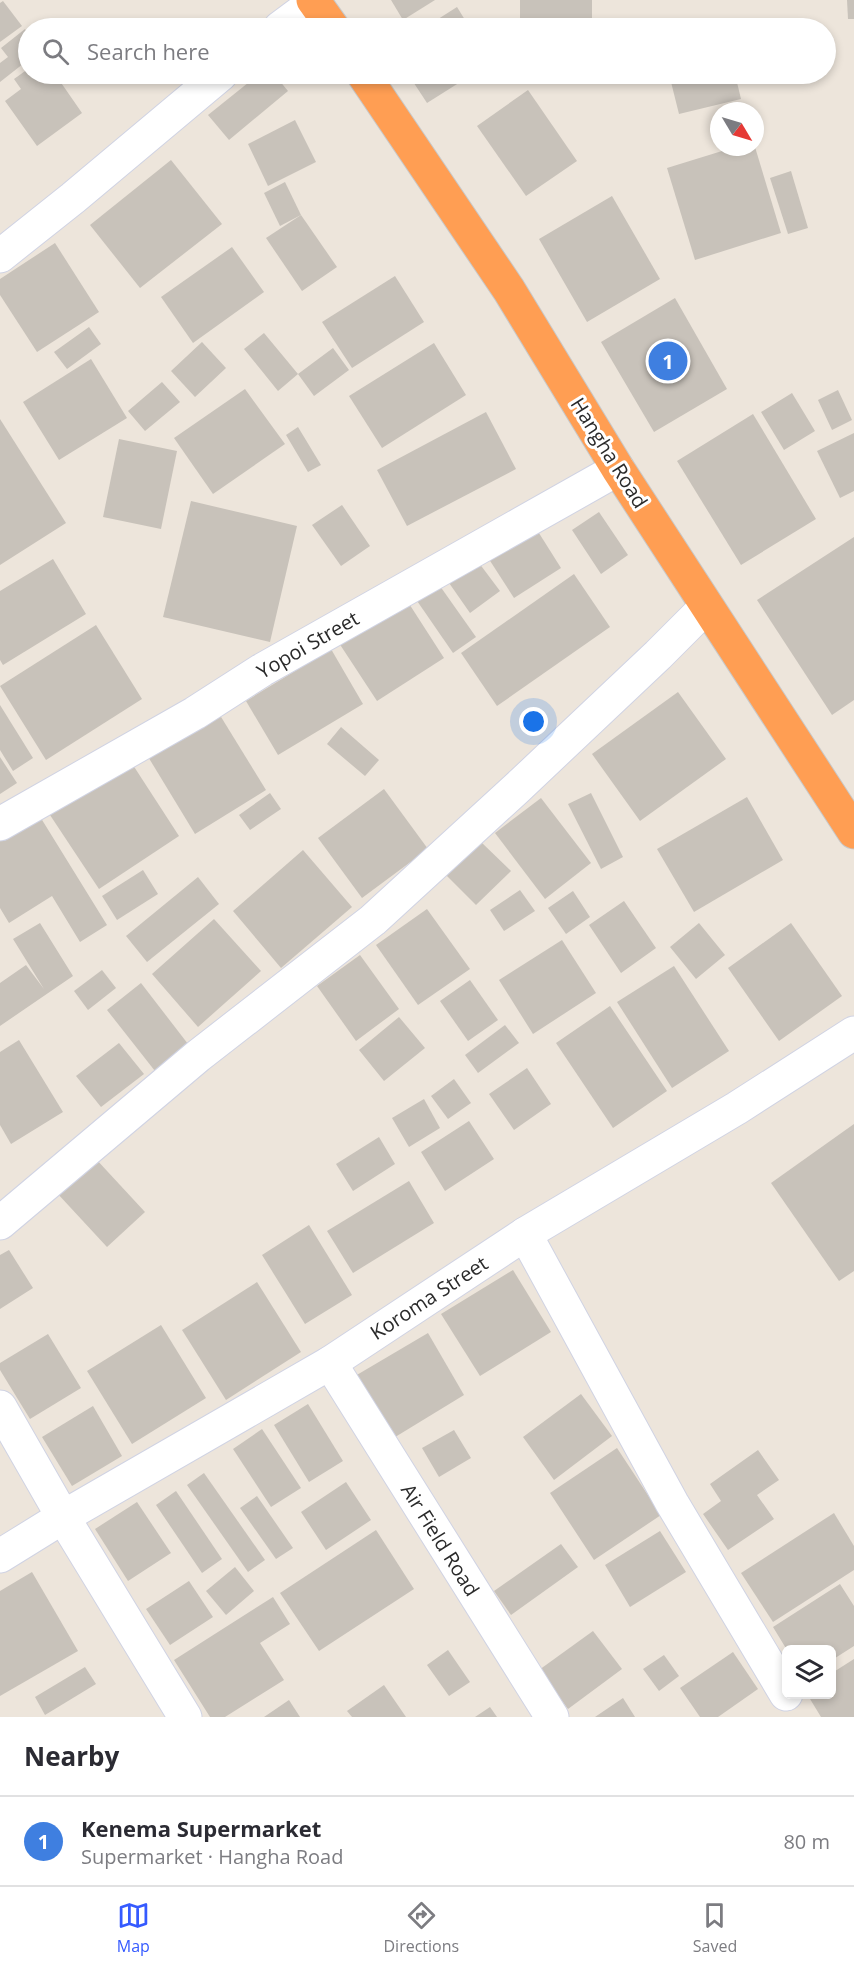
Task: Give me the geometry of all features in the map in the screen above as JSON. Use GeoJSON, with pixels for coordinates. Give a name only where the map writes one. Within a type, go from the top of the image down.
{"type":"FeatureCollection","features":[{"type":"Feature","properties":{"kind":"highway","name":"Hangha Road"},"geometry":{"type":"LineString","coordinates":[[370,84],[509,290],[618,469],[854,832]]}},
{"type":"Feature","properties":{"kind":"street"},"geometry":{"type":"LineString","coordinates":[[302,18],[320,10]]}},
{"type":"Feature","properties":{"kind":"street"},"geometry":{"type":"LineString","coordinates":[[0,256],[209,84]]}},
{"type":"Feature","properties":{"kind":"street","name":"Yopoi Street"},"geometry":{"type":"LineString","coordinates":[[0,824],[195,713],[262,670],[618,469]]}},
{"type":"Feature","properties":{"kind":"street"},"geometry":{"type":"LineString","coordinates":[[0,1223],[189,1063],[373,920],[516,789],[706,607]]}},
{"type":"Feature","properties":{"kind":"street","name":"Koroma Street"},"geometry":{"type":"LineString","coordinates":[[0,1556],[63,1517],[330,1363],[525,1234],[737,1108],[854,1033]]}},
{"type":"Feature","properties":{"kind":"street"},"geometry":{"type":"LineString","coordinates":[[525,1234],[672,1503],[782,1686]]}},
{"type":"Feature","properties":{"kind":"street","name":"Air Field Road"},"geometry":{"type":"LineString","coordinates":[[330,1363],[552,1717]]}},
{"type":"Feature","properties":{"kind":"street"},"geometry":{"type":"LineString","coordinates":[[0,1407],[63,1517],[185,1717]]}},
{"type":"Feature","properties":{"kind":"street"},"geometry":{"type":"LineString","coordinates":[[790,1699],[800,1717]]}},
{"type":"Feature","properties":{"kind":"building"},"geometry":{"type":"Polygon","coordinates":[[[391,0],[435,0],[406,18],[402,18],[391,0]]]}},
{"type":"Feature","properties":{"kind":"building"},"geometry":{"type":"Polygon","coordinates":[[[520,0],[592,0],[592,18],[520,18],[520,0]]]}},
{"type":"Feature","properties":{"kind":"building"},"geometry":{"type":"Polygon","coordinates":[[[847,0],[854,0],[854,19],[848,19],[847,0]]]}},
{"type":"Feature","properties":{"kind":"building"},"geometry":{"type":"Polygon","coordinates":[[[3,1],[18,21],[18,29],[0,42],[0,3],[3,1]]]}},
{"type":"Feature","properties":{"kind":"building"},"geometry":{"type":"Polygon","coordinates":[[[457,7],[464,18],[440,18],[457,7]]]}},
{"type":"Feature","properties":{"kind":"building"},"geometry":{"type":"Polygon","coordinates":[[[18,35],[18,68],[0,82],[0,63],[8,57],[1,48],[18,35]]]}},
{"type":"Feature","properties":{"kind":"building"},"geometry":{"type":"Polygon","coordinates":[[[18,76],[18,84],[62,84],[82,113],[37,146],[5,101],[21,89],[14,79],[18,76]]]}},
{"type":"Feature","properties":{"kind":"building"},"geometry":{"type":"Polygon","coordinates":[[[247,84],[282,84],[288,91],[229,140],[208,115],[247,84]]]}},
{"type":"Feature","properties":{"kind":"building"},"geometry":{"type":"Polygon","coordinates":[[[415,84],[457,84],[427,103],[415,84]]]}},
{"type":"Feature","properties":{"kind":"building"},"geometry":{"type":"Polygon","coordinates":[[[672,84],[737,84],[741,99],[710,102],[710,106],[679,114],[672,84]]]}},
{"type":"Feature","properties":{"kind":"building"},"geometry":{"type":"Polygon","coordinates":[[[528,90],[577,161],[526,196],[477,126],[528,90]]]}},
{"type":"Feature","properties":{"kind":"building"},"geometry":{"type":"Polygon","coordinates":[[[295,120],[316,162],[268,186],[248,144],[295,120]]]}},
{"type":"Feature","properties":{"kind":"building"},"geometry":{"type":"Polygon","coordinates":[[[710,155],[758,156],[781,233],[695,260],[667,168],[710,155]]]}},
{"type":"Feature","properties":{"kind":"building"},"geometry":{"type":"Polygon","coordinates":[[[171,160],[222,224],[140,288],[90,225],[171,160]]]}},
{"type":"Feature","properties":{"kind":"building"},"geometry":{"type":"Polygon","coordinates":[[[791,171],[808,228],[788,234],[770,178],[791,171]]]}},
{"type":"Feature","properties":{"kind":"building"},"geometry":{"type":"Polygon","coordinates":[[[285,182],[301,215],[280,226],[264,193],[285,182]]]}},
{"type":"Feature","properties":{"kind":"building"},"geometry":{"type":"Polygon","coordinates":[[[612,196],[660,279],[587,322],[539,239],[612,196]]]}},
{"type":"Feature","properties":{"kind":"building"},"geometry":{"type":"Polygon","coordinates":[[[301,215],[337,267],[302,291],[266,238],[301,215]]]}},
{"type":"Feature","properties":{"kind":"building"},"geometry":{"type":"Polygon","coordinates":[[[55,243],[99,312],[37,352],[0,295],[0,279],[55,243]]]}},
{"type":"Feature","properties":{"kind":"building"},"geometry":{"type":"Polygon","coordinates":[[[232,247],[264,292],[193,343],[161,297],[232,247]]]}},
{"type":"Feature","properties":{"kind":"building"},"geometry":{"type":"Polygon","coordinates":[[[395,276],[424,322],[352,368],[322,322],[395,276]]]}},
{"type":"Feature","properties":{"kind":"building"},"geometry":{"type":"Polygon","coordinates":[[[675,298],[727,389],[654,432],[601,342],[675,298]]]}},
{"type":"Feature","properties":{"kind":"building"},"geometry":{"type":"Polygon","coordinates":[[[89,327],[101,344],[67,369],[54,352],[89,327]]]}},
{"type":"Feature","properties":{"kind":"building"},"geometry":{"type":"Polygon","coordinates":[[[264,333],[298,374],[278,391],[244,349],[264,333]]]}},
{"type":"Feature","properties":{"kind":"building"},"geometry":{"type":"Polygon","coordinates":[[[202,342],[226,368],[195,397],[171,371],[202,342]]]}},
{"type":"Feature","properties":{"kind":"building"},"geometry":{"type":"Polygon","coordinates":[[[434,343],[466,395],[382,448],[349,396],[434,343]]]}},
{"type":"Feature","properties":{"kind":"building"},"geometry":{"type":"Polygon","coordinates":[[[333,348],[349,370],[314,396],[298,374],[333,348]]]}},
{"type":"Feature","properties":{"kind":"building"},"geometry":{"type":"Polygon","coordinates":[[[91,359],[127,418],[59,460],[23,402],[91,359]]]}},
{"type":"Feature","properties":{"kind":"building"},"geometry":{"type":"Polygon","coordinates":[[[162,382],[180,402],[145,431],[128,411],[162,382]]]}},
{"type":"Feature","properties":{"kind":"building"},"geometry":{"type":"Polygon","coordinates":[[[245,389],[285,444],[213,494],[174,438],[245,389]]]}},
{"type":"Feature","properties":{"kind":"building"},"geometry":{"type":"Polygon","coordinates":[[[838,390],[852,420],[832,430],[818,400],[838,390]]]}},
{"type":"Feature","properties":{"kind":"building"},"geometry":{"type":"Polygon","coordinates":[[[792,393],[815,431],[784,450],[761,412],[792,393]]]}},
{"type":"Feature","properties":{"kind":"building"},"geometry":{"type":"Polygon","coordinates":[[[486,412],[516,469],[407,526],[377,470],[486,412]]]}},
{"type":"Feature","properties":{"kind":"building"},"geometry":{"type":"Polygon","coordinates":[[[753,414],[816,519],[741,565],[677,461],[753,414]]]}},
{"type":"Feature","properties":{"kind":"building"},"geometry":{"type":"Polygon","coordinates":[[[0,419],[66,523],[0,565],[0,419]]]}},
{"type":"Feature","properties":{"kind":"building"},"geometry":{"type":"Polygon","coordinates":[[[298,427],[321,465],[308,472],[286,435],[298,427]]]}},
{"type":"Feature","properties":{"kind":"building"},"geometry":{"type":"Polygon","coordinates":[[[854,433],[854,491],[840,498],[817,451],[854,433]]]}},
{"type":"Feature","properties":{"kind":"building"},"geometry":{"type":"Polygon","coordinates":[[[119,439],[177,451],[161,529],[103,517],[119,439]]]}},
{"type":"Feature","properties":{"kind":"building"},"geometry":{"type":"Polygon","coordinates":[[[191,501],[297,526],[270,642],[163,617],[191,501]]]}},
{"type":"Feature","properties":{"kind":"building"},"geometry":{"type":"Polygon","coordinates":[[[342,505],[370,546],[341,566],[312,525],[342,505]]]}},
{"type":"Feature","properties":{"kind":"building"},"geometry":{"type":"Polygon","coordinates":[[[599,512],[628,555],[601,574],[572,530],[599,512]]]}},
{"type":"Feature","properties":{"kind":"building"},"geometry":{"type":"Polygon","coordinates":[[[532,522],[561,568],[514,598],[485,553],[532,522]]]}},
{"type":"Feature","properties":{"kind":"building"},"geometry":{"type":"Polygon","coordinates":[[[854,537],[854,700],[832,715],[757,600],[854,537]]]}},
{"type":"Feature","properties":{"kind":"building"},"geometry":{"type":"Polygon","coordinates":[[[53,559],[86,614],[3,665],[0,660],[0,591],[53,559]]]}},
{"type":"Feature","properties":{"kind":"building"},"geometry":{"type":"Polygon","coordinates":[[[476,559],[500,591],[470,613],[447,580],[476,559]]]}},
{"type":"Feature","properties":{"kind":"building"},"geometry":{"type":"Polygon","coordinates":[[[574,574],[610,627],[497,706],[461,653],[574,574]]]}},
{"type":"Feature","properties":{"kind":"building"},"geometry":{"type":"Polygon","coordinates":[[[435,579],[476,637],[453,653],[413,595],[435,579]]]}},
{"type":"Feature","properties":{"kind":"building"},"geometry":{"type":"Polygon","coordinates":[[[406,599],[444,658],[377,701],[339,643],[406,599]]]}},
{"type":"Feature","properties":{"kind":"building"},"geometry":{"type":"Polygon","coordinates":[[[96,625],[142,699],[46,760],[0,686],[96,625]]]}},
{"type":"Feature","properties":{"kind":"building"},"geometry":{"type":"Polygon","coordinates":[[[331,649],[363,704],[278,755],[246,701],[331,649]]]}},
{"type":"Feature","properties":{"kind":"building"},"geometry":{"type":"Polygon","coordinates":[[[678,692],[726,759],[640,821],[592,754],[678,692]]]}},
{"type":"Feature","properties":{"kind":"building"},"geometry":{"type":"Polygon","coordinates":[[[0,705],[33,758],[13,771],[0,750],[0,705]]]}},
{"type":"Feature","properties":{"kind":"building"},"geometry":{"type":"Polygon","coordinates":[[[218,712],[266,790],[195,834],[147,755],[218,712]]]}},
{"type":"Feature","properties":{"kind":"building"},"geometry":{"type":"Polygon","coordinates":[[[341,727],[379,760],[365,776],[327,744],[341,727]]]}},
{"type":"Feature","properties":{"kind":"building"},"geometry":{"type":"Polygon","coordinates":[[[0,757],[17,783],[0,794],[0,757]]]}},
{"type":"Feature","properties":{"kind":"building"},"geometry":{"type":"Polygon","coordinates":[[[131,762],[179,836],[99,889],[50,815],[131,762]]]}},
{"type":"Feature","properties":{"kind":"building"},"geometry":{"type":"Polygon","coordinates":[[[384,789],[428,849],[362,898],[318,838],[384,789]]]}},
{"type":"Feature","properties":{"kind":"building"},"geometry":{"type":"Polygon","coordinates":[[[270,793],[281,809],[250,830],[239,815],[270,793]]]}},
{"type":"Feature","properties":{"kind":"building"},"geometry":{"type":"Polygon","coordinates":[[[591,793],[623,857],[601,869],[568,804],[591,793]]]}},
{"type":"Feature","properties":{"kind":"building"},"geometry":{"type":"Polygon","coordinates":[[[747,797],[783,860],[694,912],[657,849],[747,797]]]}},
{"type":"Feature","properties":{"kind":"building"},"geometry":{"type":"Polygon","coordinates":[[[541,798],[591,863],[545,899],[495,833],[541,798]]]}},
{"type":"Feature","properties":{"kind":"building"},"geometry":{"type":"Polygon","coordinates":[[[39,815],[107,925],[80,942],[52,896],[9,923],[0,908],[0,839],[39,815]]]}},
{"type":"Feature","properties":{"kind":"building"},"geometry":{"type":"Polygon","coordinates":[[[480,841],[511,871],[476,905],[446,875],[480,841]]]}},
{"type":"Feature","properties":{"kind":"building"},"geometry":{"type":"Polygon","coordinates":[[[303,850],[352,907],[281,968],[233,911],[303,850]]]}},
{"type":"Feature","properties":{"kind":"building"},"geometry":{"type":"Polygon","coordinates":[[[143,870],[158,894],[117,920],[102,896],[143,870]]]}},
{"type":"Feature","properties":{"kind":"building"},"geometry":{"type":"Polygon","coordinates":[[[198,877],[219,904],[147,962],[126,936],[198,877]]]}},
{"type":"Feature","properties":{"kind":"building"},"geometry":{"type":"Polygon","coordinates":[[[520,890],[535,911],[504,931],[490,910],[520,890]]]}},
{"type":"Feature","properties":{"kind":"building"},"geometry":{"type":"Polygon","coordinates":[[[573,891],[590,917],[566,934],[548,908],[573,891]]]}},
{"type":"Feature","properties":{"kind":"building"},"geometry":{"type":"Polygon","coordinates":[[[624,901],[656,948],[621,973],[589,925],[624,901]]]}},
{"type":"Feature","properties":{"kind":"building"},"geometry":{"type":"Polygon","coordinates":[[[427,909],[470,969],[418,1005],[376,945],[427,909]]]}},
{"type":"Feature","properties":{"kind":"building"},"geometry":{"type":"Polygon","coordinates":[[[214,919],[261,971],[198,1027],[152,974],[214,919]]]}},
{"type":"Feature","properties":{"kind":"building"},"geometry":{"type":"Polygon","coordinates":[[[40,923],[73,976],[0,1026],[0,983],[26,965],[44,989],[13,939],[40,923]]]}},
{"type":"Feature","properties":{"kind":"building"},"geometry":{"type":"Polygon","coordinates":[[[699,923],[725,955],[696,979],[670,947],[699,923]]]}},
{"type":"Feature","properties":{"kind":"building"},"geometry":{"type":"Polygon","coordinates":[[[791,923],[842,996],[779,1041],[728,968],[791,923]]]}},
{"type":"Feature","properties":{"kind":"building"},"geometry":{"type":"Polygon","coordinates":[[[562,940],[596,993],[533,1034],[499,980],[562,940]]]}},
{"type":"Feature","properties":{"kind":"building"},"geometry":{"type":"Polygon","coordinates":[[[360,955],[399,1009],[356,1041],[317,986],[360,955]]]}},
{"type":"Feature","properties":{"kind":"building"},"geometry":{"type":"Polygon","coordinates":[[[674,966],[729,1051],[672,1088],[617,1002],[674,966]]]}},
{"type":"Feature","properties":{"kind":"building"},"geometry":{"type":"Polygon","coordinates":[[[102,970],[116,988],[88,1010],[74,991],[102,970]]]}},
{"type":"Feature","properties":{"kind":"building"},"geometry":{"type":"Polygon","coordinates":[[[470,980],[498,1020],[468,1041],[440,1001],[470,980]]]}},
{"type":"Feature","properties":{"kind":"building"},"geometry":{"type":"Polygon","coordinates":[[[141,983],[188,1044],[155,1071],[107,1010],[141,983]]]}},
{"type":"Feature","properties":{"kind":"building"},"geometry":{"type":"Polygon","coordinates":[[[610,1006],[667,1091],[613,1128],[556,1043],[610,1006]]]}},
{"type":"Feature","properties":{"kind":"building"},"geometry":{"type":"Polygon","coordinates":[[[399,1017],[425,1048],[384,1081],[359,1050],[399,1017]]]}},
{"type":"Feature","properties":{"kind":"building"},"geometry":{"type":"Polygon","coordinates":[[[505,1025],[519,1043],[478,1073],[465,1055],[505,1025]]]}},
{"type":"Feature","properties":{"kind":"building"},"geometry":{"type":"Polygon","coordinates":[[[19,1040],[63,1112],[11,1144],[0,1125],[0,1052],[19,1040]]]}},
{"type":"Feature","properties":{"kind":"building"},"geometry":{"type":"Polygon","coordinates":[[[119,1043],[144,1074],[101,1107],[76,1076],[119,1043]]]}},
{"type":"Feature","properties":{"kind":"building"},"geometry":{"type":"Polygon","coordinates":[[[527,1068],[551,1104],[514,1130],[489,1094],[527,1068]]]}},
{"type":"Feature","properties":{"kind":"building"},"geometry":{"type":"Polygon","coordinates":[[[454,1079],[471,1103],[448,1119],[431,1096],[454,1079]]]}},
{"type":"Feature","properties":{"kind":"building"},"geometry":{"type":"Polygon","coordinates":[[[424,1099],[440,1128],[409,1147],[392,1118],[424,1099]]]}},
{"type":"Feature","properties":{"kind":"building"},"geometry":{"type":"Polygon","coordinates":[[[469,1121],[494,1159],[445,1191],[421,1152],[469,1121]]]}},
{"type":"Feature","properties":{"kind":"building"},"geometry":{"type":"Polygon","coordinates":[[[854,1124],[854,1271],[839,1281],[771,1183],[854,1124]]]}},
{"type":"Feature","properties":{"kind":"building"},"geometry":{"type":"Polygon","coordinates":[[[379,1137],[395,1164],[353,1191],[336,1164],[379,1137]]]}},
{"type":"Feature","properties":{"kind":"building"},"geometry":{"type":"Polygon","coordinates":[[[95,1158],[145,1212],[107,1247],[57,1193],[95,1158]]]}},
{"type":"Feature","properties":{"kind":"building"},"geometry":{"type":"Polygon","coordinates":[[[409,1181],[434,1223],[353,1273],[327,1231],[409,1181]]]}},
{"type":"Feature","properties":{"kind":"building"},"geometry":{"type":"Polygon","coordinates":[[[309,1225],[352,1295],[305,1324],[262,1255],[309,1225]]]}},
{"type":"Feature","properties":{"kind":"building"},"geometry":{"type":"Polygon","coordinates":[[[9,1250],[33,1288],[0,1309],[0,1255],[9,1250]]]}},
{"type":"Feature","properties":{"kind":"building"},"geometry":{"type":"Polygon","coordinates":[[[513,1270],[551,1332],[480,1376],[441,1314],[513,1270]]]}},
{"type":"Feature","properties":{"kind":"building"},"geometry":{"type":"Polygon","coordinates":[[[257,1282],[301,1352],[226,1400],[182,1330],[257,1282]]]}},
{"type":"Feature","properties":{"kind":"building"},"geometry":{"type":"Polygon","coordinates":[[[161,1325],[206,1398],[132,1444],[87,1371],[161,1325]]]}},
{"type":"Feature","properties":{"kind":"building"},"geometry":{"type":"Polygon","coordinates":[[[428,1333],[464,1395],[387,1442],[350,1379],[428,1333]]]}},
{"type":"Feature","properties":{"kind":"building"},"geometry":{"type":"Polygon","coordinates":[[[48,1334],[81,1388],[30,1419],[0,1370],[0,1363],[48,1334]]]}},
{"type":"Feature","properties":{"kind":"building"},"geometry":{"type":"Polygon","coordinates":[[[581,1394],[612,1436],[554,1480],[523,1437],[581,1394]]]}},
{"type":"Feature","properties":{"kind":"building"},"geometry":{"type":"Polygon","coordinates":[[[308,1404],[343,1461],[309,1482],[274,1425],[308,1404]]]}},
{"type":"Feature","properties":{"kind":"building"},"geometry":{"type":"Polygon","coordinates":[[[93,1406],[122,1456],[72,1486],[42,1437],[93,1406]]]}},
{"type":"Feature","properties":{"kind":"building"},"geometry":{"type":"Polygon","coordinates":[[[262,1429],[301,1488],[271,1507],[233,1449],[262,1429]]]}},
{"type":"Feature","properties":{"kind":"building"},"geometry":{"type":"Polygon","coordinates":[[[454,1430],[471,1458],[439,1477],[422,1448],[454,1430]]]}},
{"type":"Feature","properties":{"kind":"building"},"geometry":{"type":"Polygon","coordinates":[[[617,1448],[661,1515],[594,1560],[550,1493],[617,1448]]]}},
{"type":"Feature","properties":{"kind":"building"},"geometry":{"type":"Polygon","coordinates":[[[758,1450],[779,1480],[757,1495],[774,1519],[728,1550],[703,1514],[721,1501],[710,1484],[758,1450]]]}},
{"type":"Feature","properties":{"kind":"building"},"geometry":{"type":"Polygon","coordinates":[[[204,1473],[265,1560],[248,1572],[187,1485],[204,1473]]]}},
{"type":"Feature","properties":{"kind":"building"},"geometry":{"type":"Polygon","coordinates":[[[346,1482],[371,1520],[326,1550],[301,1512],[346,1482]]]}},
{"type":"Feature","properties":{"kind":"building"},"geometry":{"type":"Polygon","coordinates":[[[176,1491],[222,1559],[202,1573],[156,1505],[176,1491]]]}},
{"type":"Feature","properties":{"kind":"building"},"geometry":{"type":"Polygon","coordinates":[[[257,1496],[293,1548],[276,1559],[240,1508],[257,1496]]]}},
{"type":"Feature","properties":{"kind":"building"},"geometry":{"type":"Polygon","coordinates":[[[137,1502],[171,1553],[128,1581],[95,1529],[137,1502]]]}},
{"type":"Feature","properties":{"kind":"building"},"geometry":{"type":"Polygon","coordinates":[[[834,1513],[854,1546],[854,1570],[773,1622],[741,1573],[834,1513]]]}},
{"type":"Feature","properties":{"kind":"building"},"geometry":{"type":"Polygon","coordinates":[[[376,1530],[414,1589],[319,1651],[280,1593],[376,1530]]]}},
{"type":"Feature","properties":{"kind":"building"},"geometry":{"type":"Polygon","coordinates":[[[660,1531],[686,1572],[630,1607],[605,1565],[660,1531]]]}},
{"type":"Feature","properties":{"kind":"building"},"geometry":{"type":"Polygon","coordinates":[[[561,1544],[578,1567],[511,1615],[494,1591],[561,1544]]]}},
{"type":"Feature","properties":{"kind":"building"},"geometry":{"type":"Polygon","coordinates":[[[235,1567],[254,1591],[226,1615],[206,1591],[235,1567]]]}},
{"type":"Feature","properties":{"kind":"building"},"geometry":{"type":"Polygon","coordinates":[[[32,1572],[78,1651],[0,1696],[0,1591],[32,1572]]]}},
{"type":"Feature","properties":{"kind":"building"},"geometry":{"type":"Polygon","coordinates":[[[189,1581],[213,1617],[170,1645],[146,1609],[189,1581]]]}},
{"type":"Feature","properties":{"kind":"building"},"geometry":{"type":"Polygon","coordinates":[[[840,1584],[854,1606],[854,1646],[836,1657],[836,1645],[784,1645],[773,1627],[840,1584]]]}},
{"type":"Feature","properties":{"kind":"building"},"geometry":{"type":"Polygon","coordinates":[[[273,1597],[290,1624],[260,1643],[284,1680],[225,1717],[210,1717],[174,1660],[273,1597]]]}},
{"type":"Feature","properties":{"kind":"building"},"geometry":{"type":"Polygon","coordinates":[[[593,1631],[622,1669],[568,1709],[539,1670],[593,1631]]]}},
{"type":"Feature","properties":{"kind":"building"},"geometry":{"type":"Polygon","coordinates":[[[448,1650],[470,1682],[449,1696],[427,1665],[448,1650]]]}},
{"type":"Feature","properties":{"kind":"building"},"geometry":{"type":"Polygon","coordinates":[[[733,1652],[758,1689],[718,1717],[700,1717],[680,1688],[733,1652]]]}},
{"type":"Feature","properties":{"kind":"building"},"geometry":{"type":"Polygon","coordinates":[[[664,1655],[679,1676],[659,1691],[643,1669],[664,1655]]]}},
{"type":"Feature","properties":{"kind":"building"},"geometry":{"type":"Polygon","coordinates":[[[854,1659],[854,1717],[821,1717],[810,1699],[836,1699],[836,1670],[854,1659]]]}},
{"type":"Feature","properties":{"kind":"building"},"geometry":{"type":"Polygon","coordinates":[[[85,1667],[96,1684],[45,1715],[35,1697],[85,1667]]]}},
{"type":"Feature","properties":{"kind":"building"},"geometry":{"type":"Polygon","coordinates":[[[384,1685],[406,1717],[352,1717],[347,1711],[384,1685]]]}},
{"type":"Feature","properties":{"kind":"building"},"geometry":{"type":"Polygon","coordinates":[[[623,1698],[635,1717],[595,1717],[623,1698]]]}},
{"type":"Feature","properties":{"kind":"building"},"geometry":{"type":"Polygon","coordinates":[[[289,1700],[300,1717],[264,1717],[289,1700]]]}},
{"type":"Feature","properties":{"kind":"building"},"geometry":{"type":"Polygon","coordinates":[[[490,1707],[497,1717],[475,1717],[490,1707]]]}},
{"type":"Feature","properties":{"kind":"place","name":"Kenema Supermarket"},"geometry":{"type":"Point","coordinates":[668,361]}}]}
